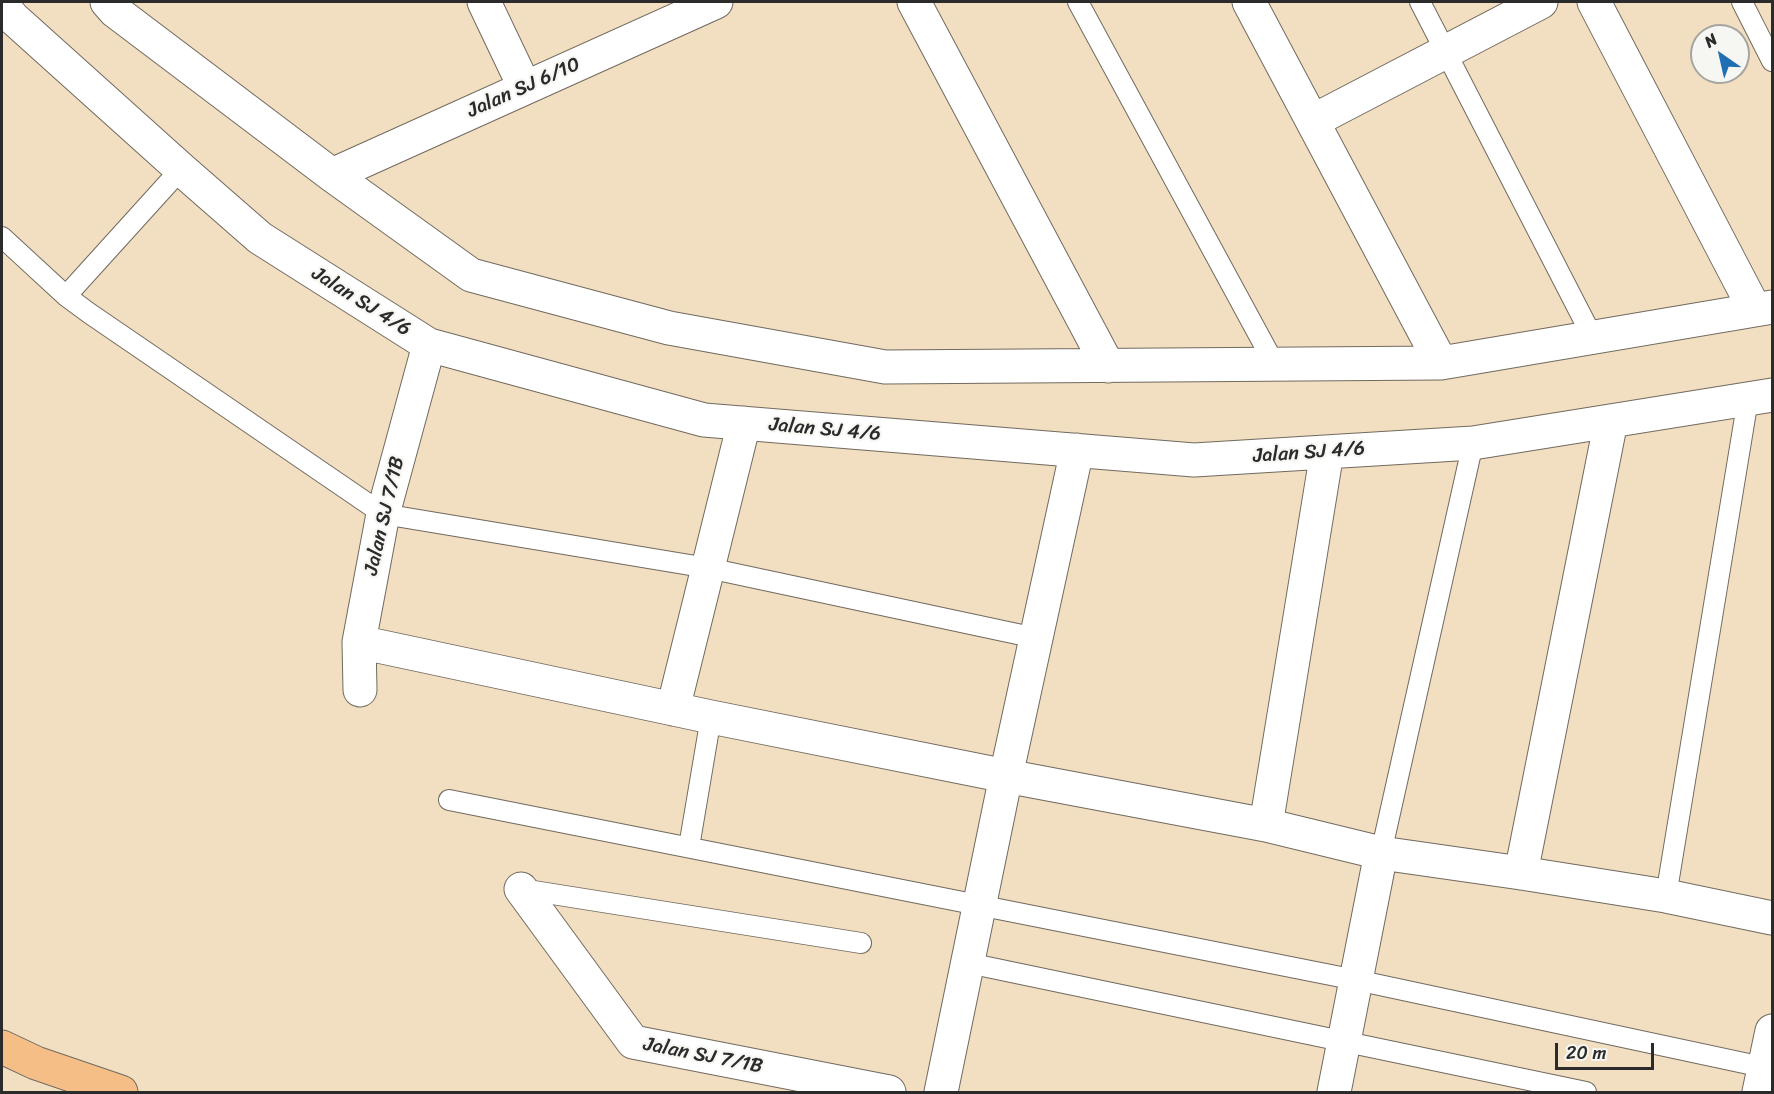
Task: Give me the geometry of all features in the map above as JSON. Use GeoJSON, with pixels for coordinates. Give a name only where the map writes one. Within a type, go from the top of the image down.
{"type":"FeatureCollection","features":[{"type":"Feature","properties":{"kind":"highway"},"geometry":{"type":"LineString","coordinates":[[2,1047],[36,1063],[121,1092]]}},
{"type":"Feature","properties":{"kind":"street"},"geometry":{"type":"LineString","coordinates":[[107,2],[332,175],[471,275],[669,328],[885,367],[1441,363],[1764,309],[1594,2]]}},
{"type":"Feature","properties":{"kind":"street"},"geometry":{"type":"LineString","coordinates":[[484,2],[525,88]]}},
{"type":"Feature","properties":{"kind":"street","name":"Jalan SJ 6/10"},"geometry":{"type":"LineString","coordinates":[[332,175],[716,2]]}},
{"type":"Feature","properties":{"kind":"street"},"geometry":{"type":"LineString","coordinates":[[914,2],[1108,366]]}},
{"type":"Feature","properties":{"kind":"street"},"geometry":{"type":"LineString","coordinates":[[1249,2],[1441,363]]}},
{"type":"Feature","properties":{"kind":"street"},"geometry":{"type":"LineString","coordinates":[[1313,122],[1541,2]]}},
{"type":"Feature","properties":{"kind":"street","name":"Jalan SJ 4/6"},"geometry":{"type":"LineString","coordinates":[[2,5],[22,26],[181,170],[260,237],[429,345],[704,420],[1194,460],[1473,443],[1760,397]]}},
{"type":"Feature","properties":{"kind":"street","name":"Jalan SJ 7/1B"},"geometry":{"type":"LineString","coordinates":[[360,690],[358,642],[383,514],[429,345]]}},
{"type":"Feature","properties":{"kind":"street"},"geometry":{"type":"LineString","coordinates":[[1521,873],[1611,421]]}},
{"type":"Feature","properties":{"kind":"street"},"geometry":{"type":"LineString","coordinates":[[673,709],[744,423]]}},
{"type":"Feature","properties":{"kind":"street"},"geometry":{"type":"LineString","coordinates":[[941,1092],[1006,776],[1077,450]]}},
{"type":"Feature","properties":{"kind":"street"},"geometry":{"type":"LineString","coordinates":[[1266,825],[1327,452]]}},
{"type":"Feature","properties":{"kind":"street"},"geometry":{"type":"LineString","coordinates":[[358,642],[711,717],[1266,825],[1381,853],[1665,896],[1773,918]]}},
{"type":"Feature","properties":{"kind":"street"},"geometry":{"type":"LineString","coordinates":[[1334,1092],[1381,853]]}},
{"type":"Feature","properties":{"kind":"street","name":"Jalan SJ 7/1B"},"geometry":{"type":"LineString","coordinates":[[520,889],[633,1042],[889,1092]]}},
{"type":"Feature","properties":{"kind":"street"},"geometry":{"type":"LineString","coordinates":[[1766,1076],[1773,1031]]}},
{"type":"Feature","properties":{"kind":"lane"},"geometry":{"type":"LineString","coordinates":[[1078,2],[1275,365]]}},
{"type":"Feature","properties":{"kind":"lane"},"geometry":{"type":"LineString","coordinates":[[1420,2],[1593,338]]}},
{"type":"Feature","properties":{"kind":"lane"},"geometry":{"type":"LineString","coordinates":[[1742,2],[1773,61]]}},
{"type":"Feature","properties":{"kind":"lane"},"geometry":{"type":"LineString","coordinates":[[66,296],[181,170]]}},
{"type":"Feature","properties":{"kind":"lane"},"geometry":{"type":"LineString","coordinates":[[2,237],[66,296],[88,313],[383,514],[708,568],[1036,638]]}},
{"type":"Feature","properties":{"kind":"lane"},"geometry":{"type":"LineString","coordinates":[[1665,896],[1760,397]]}},
{"type":"Feature","properties":{"kind":"lane"},"geometry":{"type":"LineString","coordinates":[[1381,853],[1473,443]]}},
{"type":"Feature","properties":{"kind":"lane"},"geometry":{"type":"LineString","coordinates":[[688,847],[711,717]]}},
{"type":"Feature","properties":{"kind":"lane"},"geometry":{"type":"LineString","coordinates":[[449,800],[1356,980],[1766,1076]]}},
{"type":"Feature","properties":{"kind":"lane"},"geometry":{"type":"LineString","coordinates":[[520,889],[861,943]]}},
{"type":"Feature","properties":{"kind":"lane"},"geometry":{"type":"LineString","coordinates":[[968,963],[1586,1092]]}}]}
